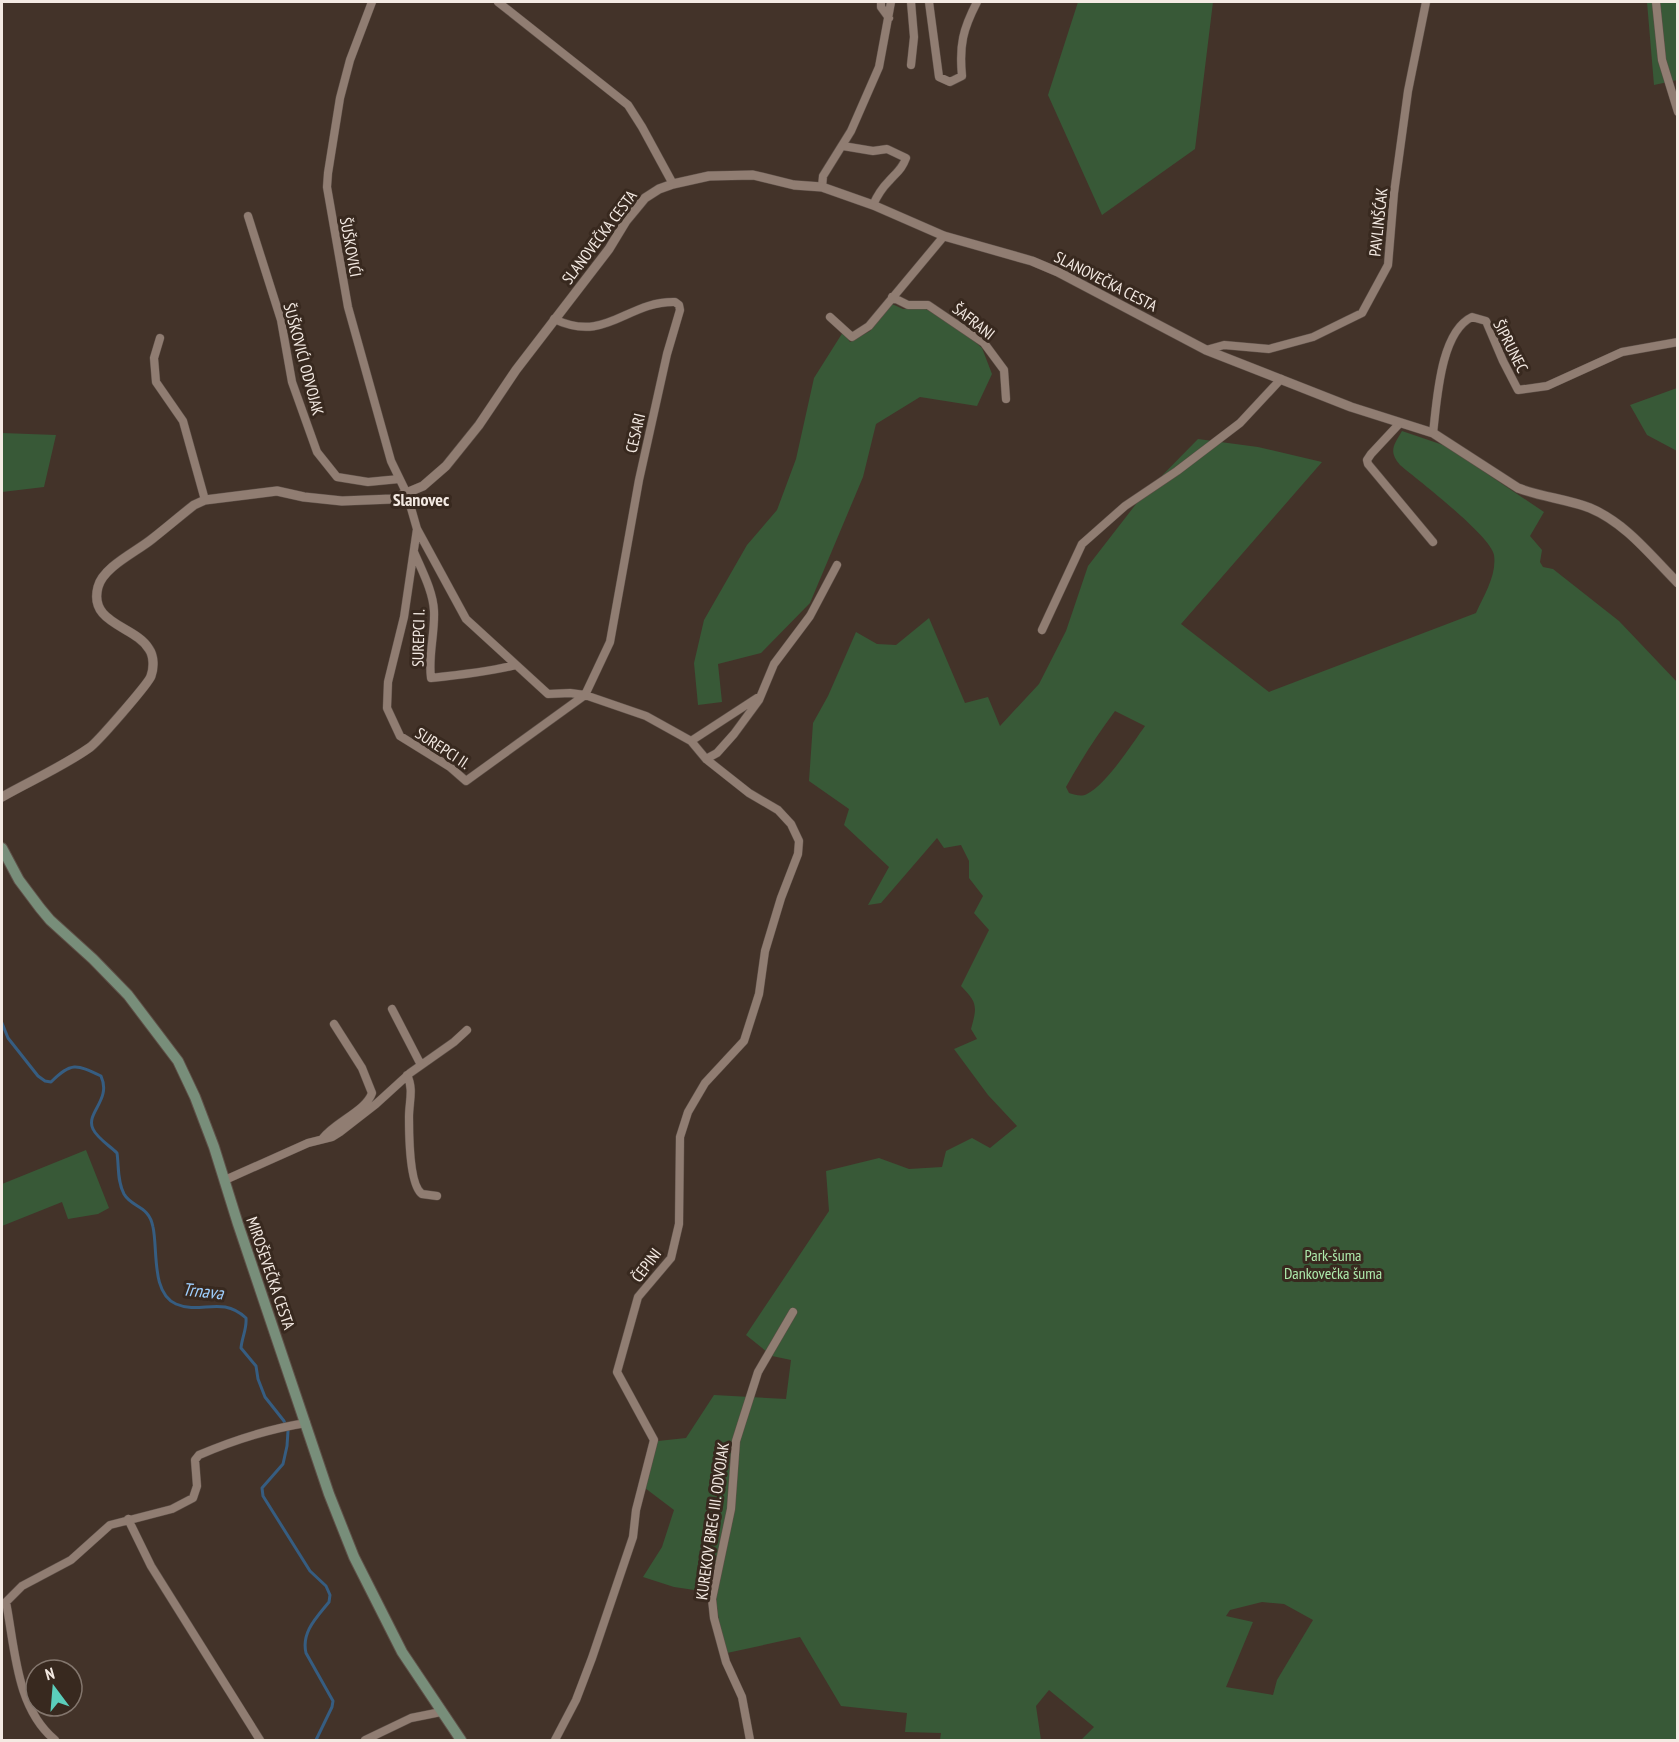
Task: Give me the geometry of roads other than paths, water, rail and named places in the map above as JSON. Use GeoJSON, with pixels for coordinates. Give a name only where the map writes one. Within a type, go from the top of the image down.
{"type":"FeatureCollection","features":[{"type":"Feature","properties":{"kind":"main road","name":"MIROŠEVEČKA CESTA"},"geometry":{"type":"LineString","coordinates":[[2,848],[19,880],[35,902],[50,920],[128,995],[178,1061],[195,1097],[225,1180],[329,1494],[354,1557],[402,1652],[461,1740]]}},
{"type":"Feature","properties":{"kind":"street","name":"ŠUŠKOVIĆI"},"geometry":{"type":"LineString","coordinates":[[372,2],[350,60],[340,98],[327,187],[348,308],[391,462],[407,494]]}},
{"type":"Feature","properties":{"kind":"street"},"geometry":{"type":"LineString","coordinates":[[498,2],[628,105],[673,184]]}},
{"type":"Feature","properties":{"kind":"street"},"geometry":{"type":"LineString","coordinates":[[880,2],[881,8],[889,18]]}},
{"type":"Feature","properties":{"kind":"street"},"geometry":{"type":"LineString","coordinates":[[822,187],[823,176],[843,146],[879,67],[891,2]]}},
{"type":"Feature","properties":{"kind":"street"},"geometry":{"type":"LineString","coordinates":[[911,2],[914,37],[911,65]]}},
{"type":"Feature","properties":{"kind":"street"},"geometry":{"type":"LineString","coordinates":[[929,2],[939,77],[951,82],[962,76],[961,40],[977,2]]}},
{"type":"Feature","properties":{"kind":"street","name":"PAVLINŠĆAK"},"geometry":{"type":"LineString","coordinates":[[1206,350],[1224,345],[1269,349],[1313,337],[1362,313],[1388,265],[1394,193],[1407,103],[1426,2]]}},
{"type":"Feature","properties":{"kind":"street"},"geometry":{"type":"LineString","coordinates":[[1656,2],[1662,60],[1677,112]]}},
{"type":"Feature","properties":{"kind":"street"},"geometry":{"type":"LineString","coordinates":[[843,146],[873,152],[887,149],[906,158],[903,169],[890,179],[873,205]]}},
{"type":"Feature","properties":{"kind":"street","name":"SLANOVEČKA CESTA"},"geometry":{"type":"LineString","coordinates":[[2,797],[92,746],[152,676],[153,660],[150,650],[135,635],[107,618],[100,608],[97,597],[98,586],[104,576],[120,561],[194,505],[205,500],[277,491],[304,497],[342,501],[392,499],[423,486],[446,466],[479,425],[516,370],[609,249],[626,221],[645,198],[673,184],[709,176],[753,175],[794,185],[822,187],[873,205],[944,236],[1032,261],[1058,272],[1206,350],[1400,424],[1433,433],[1518,488],[1588,507],[1610,519],[1635,540],[1677,583]]}},
{"type":"Feature","properties":{"kind":"street","name":"ŠUŠKOVIĆI ODVOJAK"},"geometry":{"type":"LineString","coordinates":[[248,216],[281,320],[292,382],[317,452],[337,477],[368,482],[399,479]]}},
{"type":"Feature","properties":{"kind":"street"},"geometry":{"type":"LineString","coordinates":[[830,317],[852,337],[868,326],[944,236]]}},
{"type":"Feature","properties":{"kind":"street","name":"ŠAFRANI"},"geometry":{"type":"LineString","coordinates":[[892,297],[908,305],[928,305],[984,343],[1004,370],[1006,399]]}},
{"type":"Feature","properties":{"kind":"street","name":"CESARI"},"geometry":{"type":"LineString","coordinates":[[554,320],[569,326],[593,328],[619,319],[637,309],[658,303],[675,302],[679,305],[680,310],[667,354],[639,480],[610,642],[585,695]]}},
{"type":"Feature","properties":{"kind":"street","name":"ŠIPRUNEC"},"geometry":{"type":"LineString","coordinates":[[1433,433],[1447,351],[1460,325],[1472,317],[1486,321],[1518,390],[1547,386],[1622,352],[1677,342]]}},
{"type":"Feature","properties":{"kind":"street"},"geometry":{"type":"LineString","coordinates":[[159,338],[154,358],[156,382],[183,421],[205,500]]}},
{"type":"Feature","properties":{"kind":"street"},"geometry":{"type":"LineString","coordinates":[[1042,630],[1082,544],[1125,506],[1177,471],[1240,423],[1281,379]]}},
{"type":"Feature","properties":{"kind":"street"},"geometry":{"type":"LineString","coordinates":[[1400,424],[1371,454],[1367,460],[1368,464],[1433,542]]}},
{"type":"Feature","properties":{"kind":"street"},"geometry":{"type":"LineString","coordinates":[[407,494],[417,529],[466,619],[516,665],[549,694],[585,695],[646,716],[691,741],[706,759],[717,753],[734,735],[760,696],[774,664],[810,616],[837,565]]}},
{"type":"Feature","properties":{"kind":"street","name":"SUREPCI II."},"geometry":{"type":"LineString","coordinates":[[417,529],[404,617],[388,682],[387,708],[400,736],[450,767],[466,781],[585,695]]}},
{"type":"Feature","properties":{"kind":"street","name":"SUREPCI I."},"geometry":{"type":"LineString","coordinates":[[414,551],[428,584],[434,609],[433,645],[429,663],[431,678],[479,674],[516,665]]}},
{"type":"Feature","properties":{"kind":"street"},"geometry":{"type":"LineString","coordinates":[[691,741],[760,696]]}},
{"type":"Feature","properties":{"kind":"street","name":"ČEPINI"},"geometry":{"type":"LineString","coordinates":[[555,1740],[576,1700],[633,1537],[636,1510],[654,1440],[617,1372],[638,1297],[671,1258],[679,1224],[680,1137],[688,1112],[705,1083],[744,1041],[759,994],[765,951],[781,898],[798,854],[799,841],[791,824],[777,810],[749,793],[706,759]]}},
{"type":"Feature","properties":{"kind":"street"},"geometry":{"type":"LineString","coordinates":[[392,1010],[421,1065]]}},
{"type":"Feature","properties":{"kind":"street"},"geometry":{"type":"LineString","coordinates":[[323,1138],[332,1128],[363,1105],[372,1093],[362,1068],[334,1024]]}},
{"type":"Feature","properties":{"kind":"street"},"geometry":{"type":"LineString","coordinates":[[225,1180],[323,1138],[332,1137],[467,1030]]}},
{"type":"Feature","properties":{"kind":"street"},"geometry":{"type":"LineString","coordinates":[[407,1076],[411,1085],[410,1135],[416,1187],[422,1194],[437,1196]]}},
{"type":"Feature","properties":{"kind":"street","name":"KUREKOV BREG III. ODVOJAK"},"geometry":{"type":"LineString","coordinates":[[750,1740],[742,1697],[726,1662],[714,1618],[712,1599],[731,1509],[736,1441],[758,1372],[793,1312]]}},
{"type":"Feature","properties":{"kind":"street"},"geometry":{"type":"LineString","coordinates":[[55,1740],[40,1726],[25,1694],[11,1638],[6,1602],[22,1586],[71,1560],[110,1525],[172,1509],[193,1498],[197,1486],[195,1460],[199,1455],[244,1436],[306,1423]]}},
{"type":"Feature","properties":{"kind":"street"},"geometry":{"type":"LineString","coordinates":[[128,1519],[151,1566],[260,1740]]}},
{"type":"Feature","properties":{"kind":"street"},"geometry":{"type":"LineString","coordinates":[[365,1740],[411,1718],[441,1712]]}},
{"type":"Feature","properties":{"kind":"waterway","name":"Trnava"},"geometry":{"type":"LineString","coordinates":[[2,1023],[8,1038],[38,1076],[45,1081],[51,1082],[64,1071],[74,1067],[101,1076],[103,1092],[91,1123],[101,1139],[117,1153],[119,1179],[127,1199],[144,1211],[151,1220],[159,1281],[168,1298],[185,1307],[228,1308],[246,1318],[241,1348],[256,1366],[265,1397],[284,1421],[288,1431],[283,1464],[262,1488],[263,1496],[310,1571],[326,1586],[330,1595],[329,1602],[308,1632],[305,1645],[306,1653],[333,1701],[316,1740]]}},
{"type":"Feature","properties":{"kind":"district","name":"Slanovec"},"geometry":{"type":"Point","coordinates":[421,499]}},
{"type":"Feature","properties":{"kind":"park label","name":"Park-šuma Dankovečka šuma"},"geometry":{"type":"Point","coordinates":[1333,1264]}}]}
